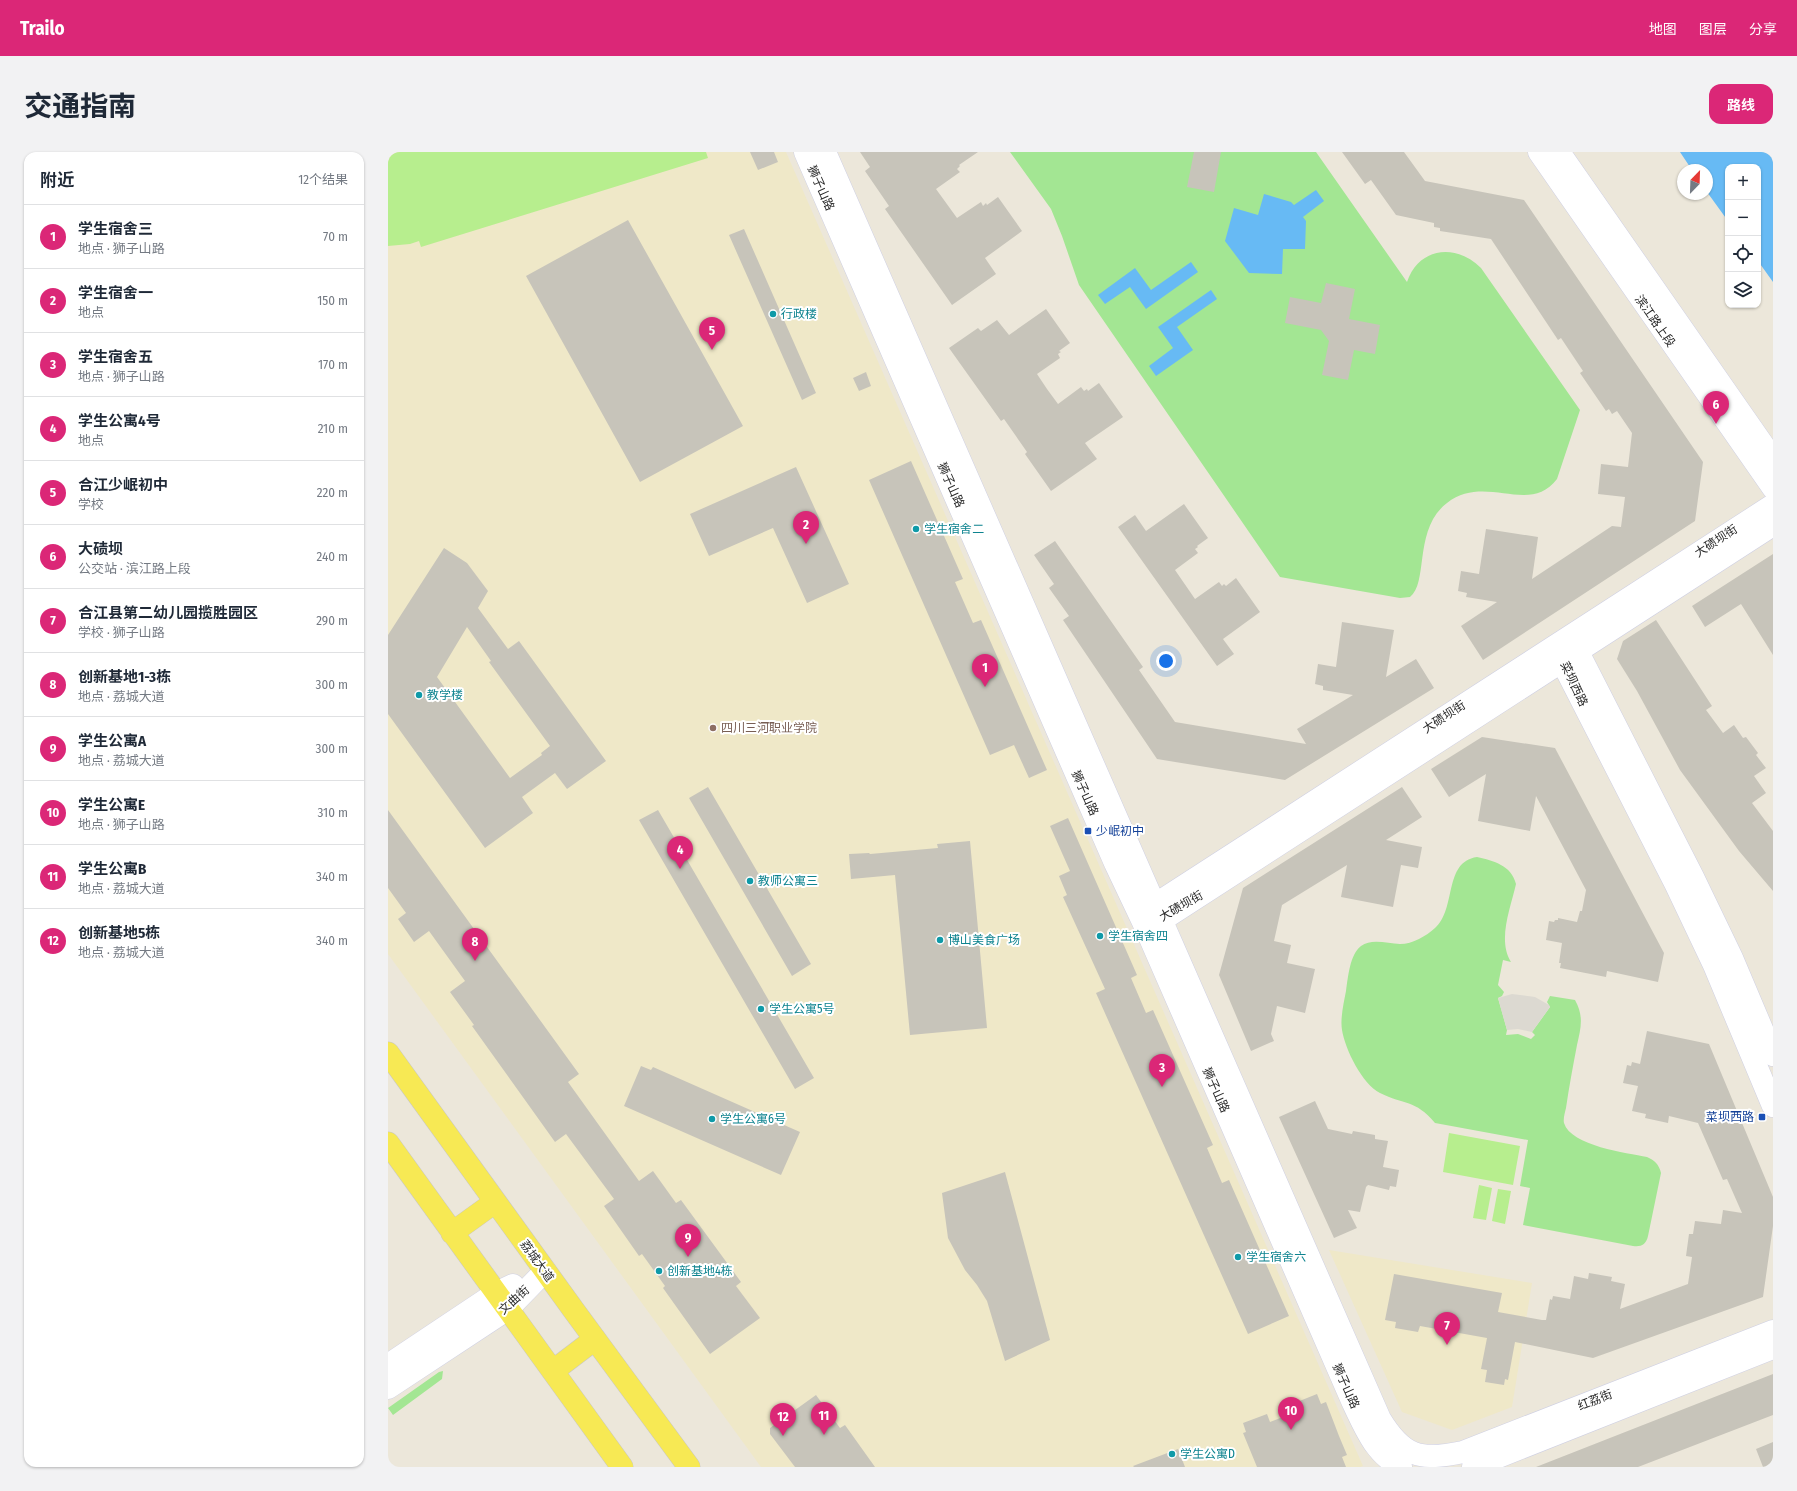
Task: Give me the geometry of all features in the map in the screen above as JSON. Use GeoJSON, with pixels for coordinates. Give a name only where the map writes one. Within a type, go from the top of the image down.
{"type":"FeatureCollection","features":[{"type":"Feature","properties":{"kind":"main road","name":"荔城大道"},"geometry":{"type":"LineString","coordinates":[[388,1053],[594,1339],[689,1467]]}},
{"type":"Feature","properties":{"kind":"main road"},"geometry":{"type":"LineString","coordinates":[[388,1143],[622,1467]]}},
{"type":"Feature","properties":{"kind":"main road"},"geometry":{"type":"LineString","coordinates":[[452,1233],[495,1202]]}},
{"type":"Feature","properties":{"kind":"main road"},"geometry":{"type":"LineString","coordinates":[[553,1371],[594,1339]]}},
{"type":"Feature","properties":{"kind":"street","name":"狮子山路"},"geometry":{"type":"LineString","coordinates":[[806,152],[1112,856],[1153,916]]}},
{"type":"Feature","properties":{"kind":"street","name":"狮子山路"},"geometry":{"type":"LineString","coordinates":[[825,152],[1126,841],[1153,916],[1353,1403],[1372,1440],[1384,1456],[1408,1460]]}},
{"type":"Feature","properties":{"kind":"street","name":"滨江路上段"},"geometry":{"type":"LineString","coordinates":[[1539,152],[1773,488]]}},
{"type":"Feature","properties":{"kind":"street","name":"滨江路上段"},"geometry":{"type":"LineString","coordinates":[[1559,152],[1773,459]]}},
{"type":"Feature","properties":{"kind":"street","name":"大碛坝街"},"geometry":{"type":"LineString","coordinates":[[1567,650],[1773,505]]}},
{"type":"Feature","properties":{"kind":"street","name":"大碛坝街"},"geometry":{"type":"LineString","coordinates":[[1153,916],[1567,650],[1773,525]]}},
{"type":"Feature","properties":{"kind":"street","name":"菜坝西路"},"geometry":{"type":"LineString","coordinates":[[1567,650],[1693,877],[1732,958],[1773,1055]]}},
{"type":"Feature","properties":{"kind":"street","name":"菜坝西路"},"geometry":{"type":"LineString","coordinates":[[1567,650],[1714,965],[1773,1106]]}},
{"type":"Feature","properties":{"kind":"street","name":"文曲街"},"geometry":{"type":"LineString","coordinates":[[388,1388],[502,1301],[545,1271]]}},
{"type":"Feature","properties":{"kind":"street","name":"文曲街"},"geometry":{"type":"LineString","coordinates":[[388,1365],[502,1301]]}},
{"type":"Feature","properties":{"kind":"street","name":"红荔街"},"geometry":{"type":"LineString","coordinates":[[1408,1460],[1463,1452],[1773,1331]]}},
{"type":"Feature","properties":{"kind":"street","name":"红荔街"},"geometry":{"type":"LineString","coordinates":[[1473,1467],[1773,1348]]}},
{"type":"Feature","properties":{"kind":"shaded area","name":"四川三河职业学院"},"geometry":{"type":"Polygon","coordinates":[[[388,152],[786,152],[1363,1466],[761,1467],[388,954],[388,152]]]}},
{"type":"Feature","properties":{"kind":"shaded area"},"geometry":{"type":"Polygon","coordinates":[[[1512,994],[1535,997],[1549,1005],[1550,1007],[1532,1032],[1518,1029],[1507,1030],[1498,998],[1512,994]]]}},
{"type":"Feature","properties":{"kind":"shaded area"},"geometry":{"type":"Polygon","coordinates":[[[1329,1250],[1532,1283],[1512,1407],[1452,1430],[1402,1412],[1329,1250]]]}},
{"type":"Feature","properties":{"kind":"green space"},"geometry":{"type":"Polygon","coordinates":[[[388,152],[706,152],[708,158],[421,247],[419,241],[410,244],[388,246],[388,152]]]}},
{"type":"Feature","properties":{"kind":"green space"},"geometry":{"type":"Polygon","coordinates":[[[1010,152],[1316,152],[1407,282],[1413,270],[1420,262],[1439,252],[1450,252],[1461,255],[1471,260],[1481,268],[1580,410],[1557,479],[1546,489],[1533,494],[1520,495],[1477,492],[1462,495],[1447,503],[1436,514],[1430,527],[1425,540],[1419,580],[1416,590],[1410,597],[1400,598],[1280,577],[1079,285],[1051,209],[1010,152]]]}},
{"type":"Feature","properties":{"kind":"green space"},"geometry":{"type":"Polygon","coordinates":[[[1477,857],[1490,860],[1506,868],[1514,878],[1516,884],[1506,923],[1505,934],[1505,944],[1511,962],[1503,960],[1498,985],[1504,992],[1502,996],[1498,998],[1507,1030],[1506,1035],[1518,1034],[1531,1039],[1535,1035],[1532,1032],[1550,1007],[1547,1002],[1550,996],[1575,1000],[1580,1011],[1581,1022],[1564,1123],[1569,1131],[1588,1143],[1614,1151],[1647,1157],[1659,1167],[1661,1173],[1648,1236],[1646,1242],[1641,1246],[1633,1246],[1523,1225],[1530,1188],[1520,1186],[1528,1140],[1435,1123],[1428,1115],[1415,1106],[1388,1097],[1373,1088],[1355,1065],[1347,1047],[1342,1030],[1342,1010],[1350,966],[1354,954],[1361,946],[1370,942],[1400,944],[1410,943],[1423,937],[1435,928],[1442,920],[1446,910],[1459,868],[1466,861],[1477,857]]]}},
{"type":"Feature","properties":{"kind":"green space"},"geometry":{"type":"Polygon","coordinates":[[[1449,1133],[1520,1146],[1513,1185],[1443,1172],[1449,1133]]]}},
{"type":"Feature","properties":{"kind":"green space"},"geometry":{"type":"Polygon","coordinates":[[[1479,1185],[1492,1188],[1486,1220],[1473,1218],[1479,1185]]]}},
{"type":"Feature","properties":{"kind":"green space"},"geometry":{"type":"Polygon","coordinates":[[[1498,1189],[1511,1191],[1505,1224],[1492,1221],[1498,1189]]]}},
{"type":"Feature","properties":{"kind":"green space"},"geometry":{"type":"Polygon","coordinates":[[[443,1371],[442,1379],[393,1415],[388,1408],[439,1372],[443,1371]]]}},
{"type":"Feature","properties":{"kind":"water"},"geometry":{"type":"Polygon","coordinates":[[[1680,152],[1773,152],[1773,282],[1761,265],[1761,164],[1725,164],[1725,217],[1713,200],[1713,164],[1688,164],[1680,152]]]}},
{"type":"Feature","properties":{"kind":"water"},"geometry":{"type":"Polygon","coordinates":[[[1316,190],[1324,201],[1303,217],[1306,221],[1305,249],[1283,249],[1282,274],[1249,273],[1225,241],[1234,208],[1258,215],[1264,194],[1291,202],[1294,205],[1316,190]]]}},
{"type":"Feature","properties":{"kind":"water"},"geometry":{"type":"Polygon","coordinates":[[[1191,262],[1198,272],[1146,309],[1130,287],[1105,304],[1098,295],[1135,268],[1151,290],[1191,262]]]}},
{"type":"Feature","properties":{"kind":"water"},"geometry":{"type":"Polygon","coordinates":[[[1211,290],[1217,299],[1177,327],[1193,350],[1156,376],[1149,366],[1173,348],[1158,327],[1211,290]]]}},
{"type":"Feature","properties":{"kind":"building"},"geometry":{"type":"Polygon","coordinates":[[[750,152],[774,152],[778,162],[758,170],[750,152]]]}},
{"type":"Feature","properties":{"kind":"building"},"geometry":{"type":"Polygon","coordinates":[[[860,152],[978,152],[959,165],[960,166],[957,169],[960,172],[936,189],[957,218],[981,202],[983,206],[986,203],[987,205],[998,197],[1022,231],[985,258],[996,274],[952,305],[885,209],[889,206],[865,171],[870,167],[860,152]]]}},
{"type":"Feature","properties":{"kind":"building"},"geometry":{"type":"Polygon","coordinates":[[[1194,152],[1221,152],[1214,192],[1187,187],[1194,152]]]}},
{"type":"Feature","properties":{"kind":"building"},"geometry":{"type":"Polygon","coordinates":[[[1342,152],[1404,152],[1425,181],[1524,200],[1703,462],[1695,521],[1483,660],[1461,626],[1497,602],[1466,597],[1467,593],[1458,591],[1461,571],[1479,574],[1486,529],[1538,537],[1532,579],[1612,526],[1621,527],[1625,497],[1598,494],[1601,464],[1628,467],[1632,433],[1617,411],[1612,414],[1609,409],[1606,411],[1580,373],[1583,371],[1561,338],[1558,340],[1491,239],[1440,231],[1440,228],[1434,227],[1434,223],[1396,215],[1371,180],[1365,184],[1342,152]]]}},
{"type":"Feature","properties":{"kind":"building"},"geometry":{"type":"Polygon","coordinates":[[[628,220],[743,426],[640,482],[526,276],[628,220]]]}},
{"type":"Feature","properties":{"kind":"building","name":"行政楼"},"geometry":{"type":"Polygon","coordinates":[[[744,229],[816,393],[802,400],[729,235],[744,229]]]}},
{"type":"Feature","properties":{"kind":"building"},"geometry":{"type":"Polygon","coordinates":[[[1326,283],[1355,289],[1349,319],[1380,325],[1375,354],[1354,350],[1348,380],[1322,375],[1329,341],[1321,330],[1285,323],[1290,297],[1321,303],[1326,283]]]}},
{"type":"Feature","properties":{"kind":"building"},"geometry":{"type":"Polygon","coordinates":[[[1046,309],[1070,343],[1059,351],[1061,352],[1058,354],[1060,358],[1037,374],[1047,389],[1058,404],[1081,387],[1084,391],[1087,389],[1088,391],[1099,383],[1123,417],[1085,443],[1097,459],[1051,491],[1025,454],[1027,452],[1004,419],[1001,421],[949,348],[978,328],[981,331],[997,320],[1009,335],[1046,309]]]}},
{"type":"Feature","properties":{"kind":"building"},"geometry":{"type":"Polygon","coordinates":[[[866,372],[871,386],[859,391],[853,378],[866,372]]]}},
{"type":"Feature","properties":{"kind":"building"},"geometry":{"type":"Polygon","coordinates":[[[911,461],[963,579],[955,582],[973,623],[981,620],[1047,770],[1029,778],[1014,745],[990,755],[869,480],[911,461]]]}},
{"type":"Feature","properties":{"kind":"building"},"geometry":{"type":"Polygon","coordinates":[[[796,467],[849,584],[807,603],[773,528],[709,556],[690,514],[796,467]]]}},
{"type":"Feature","properties":{"kind":"building"},"geometry":{"type":"Polygon","coordinates":[[[1184,504],[1208,538],[1195,549],[1198,553],[1175,570],[1195,599],[1219,582],[1222,586],[1224,584],[1226,586],[1236,578],[1260,612],[1223,639],[1234,654],[1217,666],[1118,527],[1135,515],[1146,531],[1184,504]]]}},
{"type":"Feature","properties":{"kind":"building"},"geometry":{"type":"Polygon","coordinates":[[[1055,541],[1143,667],[1139,670],[1175,722],[1306,744],[1297,729],[1353,695],[1323,690],[1323,686],[1315,684],[1318,664],[1336,667],[1342,622],[1394,630],[1386,677],[1416,659],[1434,688],[1285,780],[1157,759],[1063,620],[1069,616],[1049,588],[1054,584],[1034,555],[1055,541]]]}},
{"type":"Feature","properties":{"kind":"building","name":"教学楼"},"geometry":{"type":"Polygon","coordinates":[[[444,548],[467,563],[488,591],[478,608],[508,649],[519,641],[606,761],[567,789],[555,773],[522,797],[533,813],[485,848],[388,714],[388,635],[444,548]],[[467,627],[437,677],[510,778],[542,755],[541,753],[550,746],[489,662],[491,661],[467,627]]]}},
{"type":"Feature","properties":{"kind":"building"},"geometry":{"type":"Polygon","coordinates":[[[1773,554],[1773,655],[1741,604],[1705,627],[1692,606],[1773,554]]]}},
{"type":"Feature","properties":{"kind":"building"},"geometry":{"type":"Polygon","coordinates":[[[1656,620],[1712,706],[1706,710],[1723,733],[1734,725],[1743,738],[1746,737],[1758,753],[1756,755],[1766,768],[1754,776],[1766,793],[1752,803],[1773,831],[1773,891],[1739,851],[1680,770],[1637,691],[1617,659],[1623,641],[1656,620]]]}},
{"type":"Feature","properties":{"kind":"building"},"geometry":{"type":"Polygon","coordinates":[[[1482,737],[1555,748],[1664,953],[1658,982],[1607,971],[1606,977],[1560,968],[1561,963],[1559,963],[1562,943],[1546,940],[1549,921],[1554,922],[1555,920],[1558,920],[1558,918],[1577,922],[1580,911],[1582,911],[1586,890],[1536,796],[1530,831],[1478,821],[1486,774],[1449,797],[1431,769],[1482,737]]]}},
{"type":"Feature","properties":{"kind":"building","name":"教师公寓三"},"geometry":{"type":"Polygon","coordinates":[[[708,787],[811,964],[792,976],[689,798],[708,787]]]}},
{"type":"Feature","properties":{"kind":"building"},"geometry":{"type":"Polygon","coordinates":[[[1402,787],[1422,817],[1386,840],[1422,847],[1418,868],[1401,865],[1393,907],[1341,897],[1347,865],[1282,905],[1274,941],[1291,945],[1287,963],[1315,969],[1305,1013],[1277,1006],[1271,1034],[1274,1041],[1251,1051],[1219,975],[1243,888],[1402,787]]]}},
{"type":"Feature","properties":{"kind":"building"},"geometry":{"type":"Polygon","coordinates":[[[388,810],[579,1074],[568,1082],[639,1181],[653,1171],[676,1203],[681,1200],[741,1282],[736,1286],[760,1318],[710,1354],[663,1288],[665,1286],[642,1254],[639,1256],[604,1206],[614,1199],[566,1134],[555,1142],[472,1026],[474,1025],[450,992],[465,981],[429,931],[414,942],[398,919],[406,913],[388,888],[388,810]]]}},
{"type":"Feature","properties":{"kind":"building"},"geometry":{"type":"Polygon","coordinates":[[[658,810],[814,1078],[795,1089],[639,820],[658,810]]]}},
{"type":"Feature","properties":{"kind":"building"},"geometry":{"type":"Polygon","coordinates":[[[1068,818],[1137,975],[1131,978],[1146,1013],[1153,1010],[1213,1145],[1207,1148],[1222,1183],[1229,1180],[1289,1316],[1248,1334],[1096,993],[1105,989],[1063,897],[1067,895],[1059,876],[1070,871],[1050,826],[1068,818]]]}},
{"type":"Feature","properties":{"kind":"building","name":"博山美食广场"},"geometry":{"type":"Polygon","coordinates":[[[970,841],[987,1028],[910,1035],[895,875],[851,879],[849,854],[870,854],[938,848],[937,844],[970,841]]]}},
{"type":"Feature","properties":{"kind":"building"},"geometry":{"type":"Polygon","coordinates":[[[1647,1031],[1709,1044],[1773,1197],[1773,1226],[1763,1297],[1593,1358],[1515,1342],[1508,1380],[1505,1379],[1504,1385],[1485,1382],[1487,1370],[1481,1369],[1487,1338],[1420,1326],[1418,1332],[1395,1328],[1396,1322],[1385,1320],[1394,1274],[1502,1293],[1498,1312],[1542,1320],[1546,1320],[1550,1299],[1552,1300],[1553,1296],[1570,1299],[1574,1276],[1588,1279],[1589,1273],[1612,1277],[1611,1281],[1625,1284],[1620,1309],[1688,1284],[1692,1257],[1686,1256],[1689,1234],[1693,1234],[1695,1221],[1721,1224],[1723,1210],[1742,1213],[1727,1179],[1723,1180],[1698,1123],[1669,1116],[1668,1123],[1645,1118],[1646,1114],[1632,1111],[1638,1086],[1623,1083],[1627,1065],[1631,1066],[1632,1062],[1640,1064],[1647,1031]]]}},
{"type":"Feature","properties":{"kind":"building","name":"学生公寓6号"},"geometry":{"type":"Polygon","coordinates":[[[641,1066],[651,1070],[653,1067],[800,1132],[781,1175],[624,1106],[641,1066]]]}},
{"type":"Feature","properties":{"kind":"building"},"geometry":{"type":"Polygon","coordinates":[[[1315,1101],[1328,1129],[1352,1134],[1353,1131],[1375,1135],[1375,1139],[1388,1141],[1383,1167],[1399,1170],[1396,1187],[1390,1186],[1389,1190],[1368,1185],[1366,1187],[1360,1212],[1348,1210],[1357,1228],[1334,1238],[1279,1117],[1315,1101]]]}},
{"type":"Feature","properties":{"kind":"building"},"geometry":{"type":"Polygon","coordinates":[[[1005,1172],[1050,1340],[1005,1361],[987,1301],[965,1270],[948,1238],[942,1193],[1005,1172]]]}},
{"type":"Feature","properties":{"kind":"building"},"geometry":{"type":"Polygon","coordinates":[[[1773,1374],[1773,1415],[1638,1467],[1536,1467],[1773,1374]]]}},
{"type":"Feature","properties":{"kind":"building"},"geometry":{"type":"Polygon","coordinates":[[[1317,1394],[1321,1404],[1326,1402],[1347,1455],[1342,1457],[1346,1467],[1257,1467],[1243,1433],[1246,1432],[1243,1423],[1267,1414],[1270,1422],[1301,1410],[1297,1402],[1317,1394]]]}},
{"type":"Feature","properties":{"kind":"building"},"geometry":{"type":"Polygon","coordinates":[[[816,1395],[840,1428],[845,1425],[875,1467],[795,1467],[770,1434],[770,1428],[816,1395]]]}},
{"type":"Feature","properties":{"kind":"building"},"geometry":{"type":"Polygon","coordinates":[[[1773,1442],[1773,1467],[1763,1467],[1756,1449],[1773,1442]]]}},
{"type":"Feature","properties":{"kind":"building","name":"学生公寓D"},"geometry":{"type":"Polygon","coordinates":[[[1178,1449],[1185,1467],[1133,1466],[1178,1449]]]}},
{"type":"Feature","properties":{"kind":"place","name":"行政楼"},"geometry":{"type":"Point","coordinates":[773,314]}},
{"type":"Feature","properties":{"kind":"place","name":"合江少岷初中"},"geometry":{"type":"Point","coordinates":[712,350]}},
{"type":"Feature","properties":{"kind":"place","name":"大碛坝"},"geometry":{"type":"Point","coordinates":[1716,424]}},
{"type":"Feature","properties":{"kind":"place","name":"学生宿舍二"},"geometry":{"type":"Point","coordinates":[916,529]}},
{"type":"Feature","properties":{"kind":"place","name":"学生宿舍一"},"geometry":{"type":"Point","coordinates":[806,544]}},
{"type":"Feature","properties":{"kind":"place","name":"学生宿舍三"},"geometry":{"type":"Point","coordinates":[985,687]}},
{"type":"Feature","properties":{"kind":"place","name":"教学楼"},"geometry":{"type":"Point","coordinates":[419,695]}},
{"type":"Feature","properties":{"kind":"place","name":"四川三河职业学院"},"geometry":{"type":"Point","coordinates":[713,728]}},
{"type":"Feature","properties":{"kind":"place","name":"少岷初中"},"geometry":{"type":"Point","coordinates":[1088,831]}},
{"type":"Feature","properties":{"kind":"place","name":"学生公寓4号"},"geometry":{"type":"Point","coordinates":[680,869]}},
{"type":"Feature","properties":{"kind":"place","name":"教师公寓三"},"geometry":{"type":"Point","coordinates":[750,881]}},
{"type":"Feature","properties":{"kind":"place","name":"学生宿舍四"},"geometry":{"type":"Point","coordinates":[1100,936]}},
{"type":"Feature","properties":{"kind":"place","name":"博山美食广场"},"geometry":{"type":"Point","coordinates":[940,940]}},
{"type":"Feature","properties":{"kind":"place","name":"创新基地1-3栋"},"geometry":{"type":"Point","coordinates":[475,961]}},
{"type":"Feature","properties":{"kind":"place","name":"学生公寓5号"},"geometry":{"type":"Point","coordinates":[761,1009]}},
{"type":"Feature","properties":{"kind":"place","name":"学生宿舍五"},"geometry":{"type":"Point","coordinates":[1162,1087]}},
{"type":"Feature","properties":{"kind":"place","name":"菜坝西路"},"geometry":{"type":"Point","coordinates":[1762,1117]}},
{"type":"Feature","properties":{"kind":"place","name":"学生公寓6号"},"geometry":{"type":"Point","coordinates":[712,1119]}},
{"type":"Feature","properties":{"kind":"place","name":"学生公寓A"},"geometry":{"type":"Point","coordinates":[688,1257]}},
{"type":"Feature","properties":{"kind":"place","name":"学生宿舍六"},"geometry":{"type":"Point","coordinates":[1238,1257]}},
{"type":"Feature","properties":{"kind":"place","name":"创新基地4栋"},"geometry":{"type":"Point","coordinates":[659,1271]}},
{"type":"Feature","properties":{"kind":"place","name":"合江县第二幼儿园揽胜园区"},"geometry":{"type":"Point","coordinates":[1447,1345]}},
{"type":"Feature","properties":{"kind":"place","name":"学生公寓E"},"geometry":{"type":"Point","coordinates":[1291,1430]}},
{"type":"Feature","properties":{"kind":"place","name":"学生公寓B"},"geometry":{"type":"Point","coordinates":[824,1435]}},
{"type":"Feature","properties":{"kind":"place","name":"创新基地5栋"},"geometry":{"type":"Point","coordinates":[783,1436]}},
{"type":"Feature","properties":{"kind":"place","name":"学生公寓D"},"geometry":{"type":"Point","coordinates":[1172,1454]}}]}
